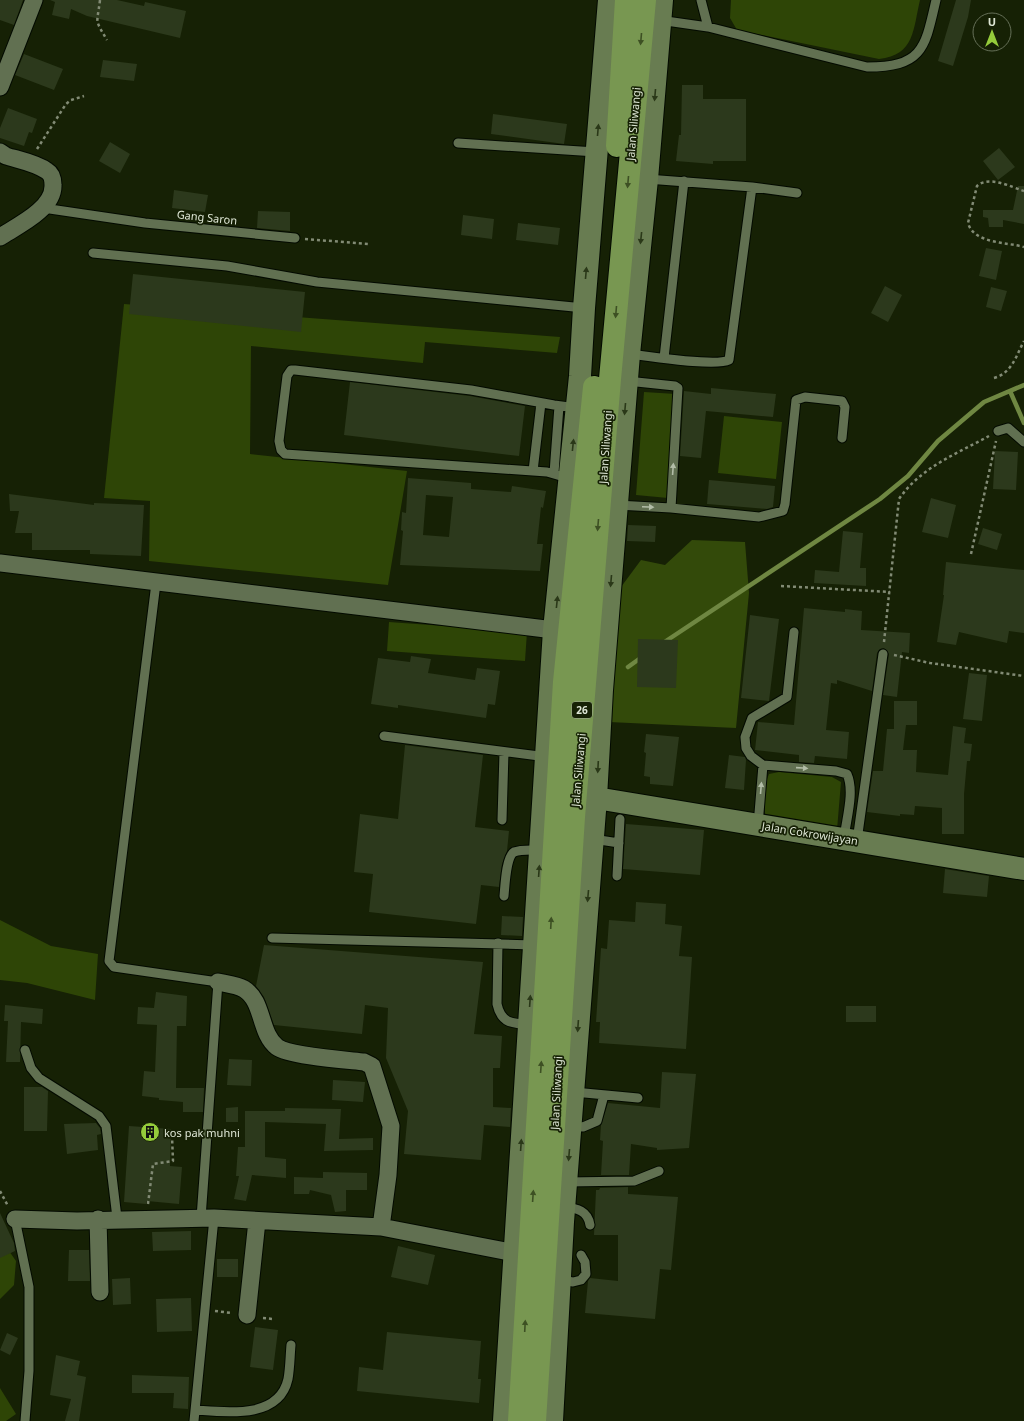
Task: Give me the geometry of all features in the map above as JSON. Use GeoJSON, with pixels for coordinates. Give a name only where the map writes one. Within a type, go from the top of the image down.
{"type":"FeatureCollection","features":[{"type":"Feature","properties":{"kind":"highway","name":"Jalan Siliwangi"},"geometry":{"type":"LineString","coordinates":[[535,1421],[532,1356],[542,945],[553,757],[564,682],[569,478],[576,407],[615,168],[626,0]]}},
{"type":"Feature","properties":{"kind":"highway","name":"Jalan Siliwangi"},"geometry":{"type":"LineString","coordinates":[[519,1421],[514,1384],[532,1356],[557,1207],[574,817],[608,505],[652,9]]}},
{"type":"Feature","properties":{"kind":"street"},"geometry":{"type":"LineString","coordinates":[[0,87],[34,0]]}},
{"type":"Feature","properties":{"kind":"street"},"geometry":{"type":"LineString","coordinates":[[576,407],[609,0]]}},
{"type":"Feature","properties":{"kind":"street"},"geometry":{"type":"LineString","coordinates":[[619,380],[629,354],[634,213],[647,178],[652,9]]}},
{"type":"Feature","properties":{"kind":"street"},"geometry":{"type":"LineString","coordinates":[[0,152],[6,156],[48,172],[53,178],[53,188],[50,198],[43,208],[0,237]]}},
{"type":"Feature","properties":{"kind":"street"},"geometry":{"type":"LineString","coordinates":[[504,1421],[514,1384],[514,1253],[529,1024],[542,945],[540,850],[553,757],[554,630],[569,478]]}},
{"type":"Feature","properties":{"kind":"street"},"geometry":{"type":"LineString","coordinates":[[552,1421],[561,1280],[557,1207],[566,1182],[596,798],[602,690],[608,505]]}},
{"type":"Feature","properties":{"kind":"street"},"geometry":{"type":"LineString","coordinates":[[0,563],[554,630]]}},
{"type":"Feature","properties":{"kind":"street","name":"Jalan Cokrowijayan"},"geometry":{"type":"LineString","coordinates":[[596,798],[1024,869]]}},
{"type":"Feature","properties":{"kind":"street"},"geometry":{"type":"LineString","coordinates":[[218,982],[243,988],[251,995],[269,1038],[279,1048],[299,1053],[364,1062],[372,1066],[391,1126],[388,1175],[381,1227]]}},
{"type":"Feature","properties":{"kind":"street"},"geometry":{"type":"LineString","coordinates":[[15,1219],[208,1218],[381,1227],[514,1253]]}},
{"type":"Feature","properties":{"kind":"street"},"geometry":{"type":"LineString","coordinates":[[98,1219],[100,1292]]}},
{"type":"Feature","properties":{"kind":"street"},"geometry":{"type":"LineString","coordinates":[[246,1315],[257,1221]]}},
{"type":"Feature","properties":{"kind":"lane"},"geometry":{"type":"LineString","coordinates":[[701,0],[708,28]]}},
{"type":"Feature","properties":{"kind":"lane"},"geometry":{"type":"LineString","coordinates":[[652,9],[708,28],[867,67],[887,67],[912,58],[922,49],[936,0]]}},
{"type":"Feature","properties":{"kind":"lane"},"geometry":{"type":"LineString","coordinates":[[458,143],[596,152]]}},
{"type":"Feature","properties":{"kind":"lane"},"geometry":{"type":"LineString","coordinates":[[647,178],[752,187],[797,193]]}},
{"type":"Feature","properties":{"kind":"lane"},"geometry":{"type":"LineString","coordinates":[[664,358],[684,181]]}},
{"type":"Feature","properties":{"kind":"lane"},"geometry":{"type":"LineString","coordinates":[[629,354],[717,362],[729,360],[752,187]]}},
{"type":"Feature","properties":{"kind":"lane","name":"Gang Saron"},"geometry":{"type":"LineString","coordinates":[[43,208],[145,223],[295,238]]}},
{"type":"Feature","properties":{"kind":"lane"},"geometry":{"type":"LineString","coordinates":[[93,253],[227,266],[317,282],[584,308]]}},
{"type":"Feature","properties":{"kind":"lane"},"geometry":{"type":"LineString","coordinates":[[295,370],[471,390],[541,403],[576,407],[569,478],[533,471],[285,454],[281,450],[279,441],[286,383],[289,372],[295,370]]}},
{"type":"Feature","properties":{"kind":"lane"},"geometry":{"type":"LineString","coordinates":[[619,380],[674,386],[678,388],[671,508]]}},
{"type":"Feature","properties":{"kind":"lane"},"geometry":{"type":"LineString","coordinates":[[608,505],[671,508],[759,517],[783,511],[796,400],[800,398],[844,402],[845,407],[842,438]]}},
{"type":"Feature","properties":{"kind":"lane"},"geometry":{"type":"LineString","coordinates":[[533,471],[541,403]]}},
{"type":"Feature","properties":{"kind":"lane"},"geometry":{"type":"LineString","coordinates":[[998,431],[1008,428],[1024,442]]}},
{"type":"Feature","properties":{"kind":"lane"},"geometry":{"type":"LineString","coordinates":[[156,582],[109,961],[114,967],[218,982],[208,1218],[194,1421]]}},
{"type":"Feature","properties":{"kind":"lane"},"geometry":{"type":"LineString","coordinates":[[794,632],[787,697],[752,718],[744,737],[746,748],[751,756],[763,765],[836,771],[847,774],[850,781],[851,840]]}},
{"type":"Feature","properties":{"kind":"lane"},"geometry":{"type":"LineString","coordinates":[[851,840],[883,654]]}},
{"type":"Feature","properties":{"kind":"lane"},"geometry":{"type":"LineString","coordinates":[[384,736],[553,757]]}},
{"type":"Feature","properties":{"kind":"lane"},"geometry":{"type":"LineString","coordinates":[[502,820],[504,752]]}},
{"type":"Feature","properties":{"kind":"lane"},"geometry":{"type":"LineString","coordinates":[[758,825],[763,765]]}},
{"type":"Feature","properties":{"kind":"lane"},"geometry":{"type":"LineString","coordinates":[[617,876],[620,819]]}},
{"type":"Feature","properties":{"kind":"lane"},"geometry":{"type":"LineString","coordinates":[[593,839],[619,843]]}},
{"type":"Feature","properties":{"kind":"lane"},"geometry":{"type":"LineString","coordinates":[[504,896],[511,855],[515,852],[523,850],[540,850]]}},
{"type":"Feature","properties":{"kind":"lane"},"geometry":{"type":"LineString","coordinates":[[272,938],[542,945]]}},
{"type":"Feature","properties":{"kind":"lane"},"geometry":{"type":"LineString","coordinates":[[498,943],[497,1004],[499,1013],[507,1021],[519,1024],[529,1024]]}},
{"type":"Feature","properties":{"kind":"lane"},"geometry":{"type":"LineString","coordinates":[[25,1050],[31,1068],[40,1078],[99,1116],[106,1126],[117,1218]]}},
{"type":"Feature","properties":{"kind":"lane"},"geometry":{"type":"LineString","coordinates":[[574,1092],[638,1098]]}},
{"type":"Feature","properties":{"kind":"lane"},"geometry":{"type":"LineString","coordinates":[[571,1126],[583,1127],[597,1121],[604,1095]]}},
{"type":"Feature","properties":{"kind":"lane"},"geometry":{"type":"LineString","coordinates":[[566,1182],[634,1181],[659,1171]]}},
{"type":"Feature","properties":{"kind":"lane"},"geometry":{"type":"LineString","coordinates":[[557,1207],[578,1209],[584,1212],[590,1226]]}},
{"type":"Feature","properties":{"kind":"lane"},"geometry":{"type":"LineString","coordinates":[[15,1219],[29,1287],[29,1371],[25,1421]]}},
{"type":"Feature","properties":{"kind":"lane"},"geometry":{"type":"LineString","coordinates":[[561,1280],[573,1282],[581,1280],[586,1274],[585,1262],[581,1255]]}},
{"type":"Feature","properties":{"kind":"lane"},"geometry":{"type":"LineString","coordinates":[[195,1410],[242,1413],[259,1409],[278,1398],[288,1380],[291,1345]]}},
{"type":"Feature","properties":{"kind":"path"},"geometry":{"type":"LineString","coordinates":[[100,0],[96,18],[97,24],[108,40]]}},
{"type":"Feature","properties":{"kind":"path"},"geometry":{"type":"LineString","coordinates":[[28,164],[66,104],[70,100],[84,96]]}},
{"type":"Feature","properties":{"kind":"path"},"geometry":{"type":"LineString","coordinates":[[1024,191],[994,182],[980,183],[977,186],[968,223],[975,233],[985,239],[1024,248]]}},
{"type":"Feature","properties":{"kind":"path"},"geometry":{"type":"LineString","coordinates":[[295,238],[369,244]]}},
{"type":"Feature","properties":{"kind":"path"},"geometry":{"type":"LineString","coordinates":[[994,378],[1004,376],[1010,369],[1024,341]]}},
{"type":"Feature","properties":{"kind":"path"},"geometry":{"type":"LineString","coordinates":[[971,554],[998,431]]}},
{"type":"Feature","properties":{"kind":"path"},"geometry":{"type":"LineString","coordinates":[[998,431],[928,470],[907,486],[899,499],[883,654],[1024,676]]}},
{"type":"Feature","properties":{"kind":"path"},"geometry":{"type":"LineString","coordinates":[[781,586],[890,592]]}},
{"type":"Feature","properties":{"kind":"path"},"geometry":{"type":"LineString","coordinates":[[147,1218],[153,1164],[173,1161],[172,1136]]}},
{"type":"Feature","properties":{"kind":"green space"},"geometry":{"type":"Polygon","coordinates":[[[731,0],[920,0],[913,30],[906,46],[900,52],[891,57],[879,59],[737,30],[730,18],[731,0]]]}},
{"type":"Feature","properties":{"kind":"green space"},"geometry":{"type":"Polygon","coordinates":[[[124,304],[560,337],[557,353],[425,342],[423,363],[251,346],[250,454],[407,471],[388,585],[149,561],[150,501],[104,498],[124,304]]]}},
{"type":"Feature","properties":{"kind":"green space"},"geometry":{"type":"Polygon","coordinates":[[[644,392],[676,394],[668,498],[636,495],[644,392]]]}},
{"type":"Feature","properties":{"kind":"green space"},"geometry":{"type":"Polygon","coordinates":[[[724,416],[782,422],[776,479],[718,473],[724,416]]]}},
{"type":"Feature","properties":{"kind":"green space"},"geometry":{"type":"Polygon","coordinates":[[[692,540],[745,542],[749,593],[736,728],[609,722],[621,587],[641,560],[665,565],[692,540]]]}},
{"type":"Feature","properties":{"kind":"green space"},"geometry":{"type":"Polygon","coordinates":[[[389,622],[527,632],[525,661],[387,651],[389,622]]]}},
{"type":"Feature","properties":{"kind":"green space"},"geometry":{"type":"Polygon","coordinates":[[[779,772],[832,777],[841,782],[837,830],[765,819],[765,784],[769,774],[779,772]]]}},
{"type":"Feature","properties":{"kind":"green space"},"geometry":{"type":"Polygon","coordinates":[[[0,920],[51,946],[98,954],[95,1000],[27,983],[0,980],[0,920]]]}},
{"type":"Feature","properties":{"kind":"green space"},"geometry":{"type":"Polygon","coordinates":[[[0,1238],[16,1261],[14,1285],[0,1299],[0,1238]]]}},
{"type":"Feature","properties":{"kind":"green space"},"geometry":{"type":"Polygon","coordinates":[[[0,1388],[16,1414],[6,1421],[0,1421],[0,1388]]]}},
{"type":"Feature","properties":{"kind":"building"},"geometry":{"type":"Polygon","coordinates":[[[0,0],[23,0],[14,25],[0,20],[0,0]]]}},
{"type":"Feature","properties":{"kind":"building"},"geometry":{"type":"Polygon","coordinates":[[[50,0],[117,0],[144,6],[145,2],[186,11],[180,38],[87,16],[71,9],[69,19],[52,15],[55,2],[50,0]]]}},
{"type":"Feature","properties":{"kind":"building"},"geometry":{"type":"Polygon","coordinates":[[[956,0],[971,0],[968,17],[953,66],[938,61],[956,0]]]}},
{"type":"Feature","properties":{"kind":"building"},"geometry":{"type":"Polygon","coordinates":[[[24,54],[63,69],[54,90],[15,75],[24,54]]]}},
{"type":"Feature","properties":{"kind":"building"},"geometry":{"type":"Polygon","coordinates":[[[103,60],[137,64],[134,81],[100,77],[103,60]]]}},
{"type":"Feature","properties":{"kind":"building"},"geometry":{"type":"Polygon","coordinates":[[[682,85],[703,85],[703,99],[746,99],[746,161],[713,161],[713,164],[676,161],[679,135],[681,135],[682,85]]]}},
{"type":"Feature","properties":{"kind":"building"},"geometry":{"type":"Polygon","coordinates":[[[8,108],[37,119],[32,133],[29,132],[24,146],[0,138],[0,128],[8,108]]]}},
{"type":"Feature","properties":{"kind":"building"},"geometry":{"type":"Polygon","coordinates":[[[493,114],[567,124],[564,144],[491,134],[493,114]]]}},
{"type":"Feature","properties":{"kind":"building"},"geometry":{"type":"Polygon","coordinates":[[[110,142],[130,154],[120,173],[99,161],[110,142]]]}},
{"type":"Feature","properties":{"kind":"building"},"geometry":{"type":"Polygon","coordinates":[[[999,148],[1015,167],[998,180],[983,161],[999,148]]]}},
{"type":"Feature","properties":{"kind":"building"},"geometry":{"type":"Polygon","coordinates":[[[1018,186],[1024,186],[1024,224],[1003,220],[1003,227],[989,227],[988,218],[983,217],[983,210],[1013,210],[1018,186]]]}},
{"type":"Feature","properties":{"kind":"building"},"geometry":{"type":"Polygon","coordinates":[[[174,190],[208,195],[205,212],[172,208],[174,190]]]}},
{"type":"Feature","properties":{"kind":"building"},"geometry":{"type":"Polygon","coordinates":[[[258,211],[290,212],[290,231],[257,228],[258,211]]]}},
{"type":"Feature","properties":{"kind":"building"},"geometry":{"type":"Polygon","coordinates":[[[463,215],[494,219],[492,239],[461,235],[463,215]]]}},
{"type":"Feature","properties":{"kind":"building"},"geometry":{"type":"Polygon","coordinates":[[[518,223],[560,228],[558,245],[516,240],[518,223]]]}},
{"type":"Feature","properties":{"kind":"building"},"geometry":{"type":"Polygon","coordinates":[[[986,248],[1002,251],[996,280],[979,276],[986,248]]]}},
{"type":"Feature","properties":{"kind":"building"},"geometry":{"type":"Polygon","coordinates":[[[133,274],[305,292],[301,332],[129,314],[133,274]]]}},
{"type":"Feature","properties":{"kind":"building"},"geometry":{"type":"Polygon","coordinates":[[[885,286],[902,295],[888,322],[871,313],[885,286]]]}},
{"type":"Feature","properties":{"kind":"building"},"geometry":{"type":"Polygon","coordinates":[[[991,287],[1007,291],[1001,311],[986,307],[991,287]]]}},
{"type":"Feature","properties":{"kind":"building"},"geometry":{"type":"Polygon","coordinates":[[[350,382],[470,396],[525,406],[519,456],[344,435],[350,382]]]}},
{"type":"Feature","properties":{"kind":"building"},"geometry":{"type":"Polygon","coordinates":[[[711,388],[776,394],[773,417],[706,411],[701,458],[680,456],[684,391],[711,394],[711,388]]]}},
{"type":"Feature","properties":{"kind":"building"},"geometry":{"type":"Polygon","coordinates":[[[995,451],[1018,452],[1016,490],[993,489],[995,451]]]}},
{"type":"Feature","properties":{"kind":"building"},"geometry":{"type":"Polygon","coordinates":[[[408,478],[471,483],[471,489],[511,492],[512,486],[546,491],[543,508],[541,507],[537,544],[543,544],[540,571],[400,565],[403,531],[401,530],[402,512],[406,513],[408,478]],[[426,495],[423,535],[449,537],[453,497],[426,495]]]}},
{"type":"Feature","properties":{"kind":"building"},"geometry":{"type":"Polygon","coordinates":[[[709,480],[775,486],[773,507],[767,509],[707,504],[709,480]]]}},
{"type":"Feature","properties":{"kind":"building"},"geometry":{"type":"Polygon","coordinates":[[[9,494],[94,505],[94,503],[144,505],[141,556],[90,554],[90,550],[32,550],[32,533],[15,533],[19,511],[10,511],[9,494]]]}},
{"type":"Feature","properties":{"kind":"building"},"geometry":{"type":"Polygon","coordinates":[[[931,498],[956,505],[948,538],[922,532],[931,498]]]}},
{"type":"Feature","properties":{"kind":"building"},"geometry":{"type":"Polygon","coordinates":[[[628,525],[656,526],[655,542],[627,541],[628,525]]]}},
{"type":"Feature","properties":{"kind":"building"},"geometry":{"type":"Polygon","coordinates":[[[983,528],[1002,534],[997,550],[978,544],[983,528]]]}},
{"type":"Feature","properties":{"kind":"building"},"geometry":{"type":"Polygon","coordinates":[[[843,531],[863,533],[860,568],[866,568],[866,586],[814,583],[815,570],[839,572],[843,531]]]}},
{"type":"Feature","properties":{"kind":"building"},"geometry":{"type":"Polygon","coordinates":[[[946,562],[1024,570],[1024,633],[1009,631],[1007,643],[959,632],[956,645],[937,642],[944,595],[946,562]]]}},
{"type":"Feature","properties":{"kind":"building"},"geometry":{"type":"Polygon","coordinates":[[[804,608],[845,612],[845,609],[862,611],[861,630],[910,633],[909,653],[902,652],[897,697],[883,695],[889,654],[884,648],[880,649],[877,653],[872,691],[837,680],[837,684],[831,683],[826,730],[849,732],[847,759],[815,756],[814,763],[799,762],[799,755],[755,750],[758,722],[794,725],[804,608]]]}},
{"type":"Feature","properties":{"kind":"building"},"geometry":{"type":"Polygon","coordinates":[[[750,615],[779,619],[769,701],[741,698],[750,615]]]}},
{"type":"Feature","properties":{"kind":"building"},"geometry":{"type":"Polygon","coordinates":[[[638,639],[678,640],[676,688],[637,687],[638,639]]]}},
{"type":"Feature","properties":{"kind":"building"},"geometry":{"type":"Polygon","coordinates":[[[411,656],[431,659],[428,673],[475,680],[477,668],[500,671],[495,705],[488,704],[486,718],[398,705],[398,708],[371,704],[378,658],[410,662],[411,656]]]}},
{"type":"Feature","properties":{"kind":"building"},"geometry":{"type":"Polygon","coordinates":[[[969,673],[987,675],[982,721],[963,719],[969,673]]]}},
{"type":"Feature","properties":{"kind":"building"},"geometry":{"type":"Polygon","coordinates":[[[894,701],[917,701],[917,725],[906,725],[903,750],[917,750],[916,772],[948,775],[953,726],[966,728],[964,743],[972,744],[970,761],[967,761],[964,794],[964,834],[942,834],[942,808],[915,806],[914,815],[900,814],[900,816],[867,812],[873,771],[883,771],[887,729],[894,729],[894,701]]]}},
{"type":"Feature","properties":{"kind":"building"},"geometry":{"type":"Polygon","coordinates":[[[646,734],[679,737],[673,786],[650,784],[650,777],[644,776],[646,734]]]}},
{"type":"Feature","properties":{"kind":"building"},"geometry":{"type":"Polygon","coordinates":[[[405,745],[483,755],[475,827],[509,831],[507,851],[502,864],[499,887],[481,885],[476,924],[369,912],[373,874],[354,872],[360,814],[398,819],[405,745]]]}},
{"type":"Feature","properties":{"kind":"building"},"geometry":{"type":"Polygon","coordinates":[[[729,755],[745,757],[744,790],[725,788],[729,755]]]}},
{"type":"Feature","properties":{"kind":"building"},"geometry":{"type":"Polygon","coordinates":[[[626,824],[704,830],[700,875],[623,869],[626,824]]]}},
{"type":"Feature","properties":{"kind":"building"},"geometry":{"type":"Polygon","coordinates":[[[945,869],[989,876],[987,897],[943,893],[945,869]]]}},
{"type":"Feature","properties":{"kind":"building"},"geometry":{"type":"Polygon","coordinates":[[[636,902],[666,904],[665,924],[682,926],[679,956],[692,957],[686,1049],[599,1043],[600,1022],[596,1022],[601,948],[607,949],[609,920],[635,922],[636,902]]]}},
{"type":"Feature","properties":{"kind":"building"},"geometry":{"type":"Polygon","coordinates":[[[502,916],[523,917],[522,936],[501,935],[502,916]]]}},
{"type":"Feature","properties":{"kind":"building"},"geometry":{"type":"Polygon","coordinates":[[[264,945],[483,962],[474,1034],[502,1036],[500,1068],[493,1068],[493,1107],[511,1108],[510,1127],[484,1125],[481,1160],[404,1154],[408,1111],[386,1058],[388,1008],[365,1005],[362,1034],[274,1025],[264,997],[256,986],[264,945]]]}},
{"type":"Feature","properties":{"kind":"building"},"geometry":{"type":"Polygon","coordinates":[[[156,992],[187,996],[186,1026],[177,1026],[176,1088],[204,1088],[203,1112],[183,1112],[183,1102],[159,1100],[159,1098],[142,1096],[144,1071],[155,1072],[157,1025],[137,1024],[138,1007],[154,1008],[156,992]]]}},
{"type":"Feature","properties":{"kind":"building"},"geometry":{"type":"Polygon","coordinates":[[[5,1005],[43,1009],[42,1024],[21,1022],[20,1062],[6,1062],[8,1021],[4,1021],[5,1005]]]}},
{"type":"Feature","properties":{"kind":"building"},"geometry":{"type":"Polygon","coordinates":[[[846,1006],[876,1006],[876,1022],[846,1022],[846,1006]]]}},
{"type":"Feature","properties":{"kind":"building"},"geometry":{"type":"Polygon","coordinates":[[[229,1059],[252,1060],[251,1086],[227,1085],[229,1059]]]}},
{"type":"Feature","properties":{"kind":"building"},"geometry":{"type":"Polygon","coordinates":[[[662,1072],[696,1074],[689,1148],[657,1150],[657,1148],[631,1144],[629,1175],[601,1175],[603,1141],[600,1140],[601,1125],[608,1103],[660,1108],[662,1072]]]}},
{"type":"Feature","properties":{"kind":"building"},"geometry":{"type":"Polygon","coordinates":[[[333,1080],[365,1082],[363,1102],[332,1100],[333,1080]]]}},
{"type":"Feature","properties":{"kind":"building"},"geometry":{"type":"Polygon","coordinates":[[[24,1087],[42,1087],[48,1091],[47,1131],[24,1131],[24,1087]]]}},
{"type":"Feature","properties":{"kind":"building"},"geometry":{"type":"Polygon","coordinates":[[[238,1107],[238,1122],[226,1122],[226,1108],[238,1107]]]}},
{"type":"Feature","properties":{"kind":"building"},"geometry":{"type":"Polygon","coordinates":[[[285,1108],[341,1109],[339,1139],[373,1138],[373,1150],[324,1151],[326,1124],[265,1122],[265,1157],[286,1159],[286,1178],[252,1175],[246,1201],[234,1199],[239,1176],[236,1176],[238,1147],[245,1147],[245,1111],[285,1111],[285,1108]]]}},
{"type":"Feature","properties":{"kind":"building"},"geometry":{"type":"Polygon","coordinates":[[[96,1123],[100,1128],[101,1134],[97,1135],[98,1150],[67,1154],[64,1124],[96,1123]]]}},
{"type":"Feature","properties":{"kind":"building"},"geometry":{"type":"Polygon","coordinates":[[[129,1126],[171,1129],[170,1166],[182,1167],[179,1204],[147,1201],[146,1204],[124,1202],[129,1126]]]}},
{"type":"Feature","properties":{"kind":"building"},"geometry":{"type":"Polygon","coordinates":[[[323,1172],[367,1173],[367,1190],[346,1190],[346,1211],[335,1212],[331,1195],[310,1190],[309,1194],[294,1194],[294,1177],[323,1178],[323,1172]]]}},
{"type":"Feature","properties":{"kind":"building"},"geometry":{"type":"Polygon","coordinates":[[[628,1187],[628,1194],[678,1197],[671,1270],[660,1269],[655,1319],[585,1313],[588,1281],[590,1278],[618,1281],[618,1235],[594,1235],[596,1190],[599,1190],[600,1188],[628,1187]]]}},
{"type":"Feature","properties":{"kind":"building"},"geometry":{"type":"Polygon","coordinates":[[[0,1213],[14,1243],[15,1251],[0,1258],[0,1213]]]}},
{"type":"Feature","properties":{"kind":"building"},"geometry":{"type":"Polygon","coordinates":[[[191,1231],[191,1250],[153,1251],[152,1232],[191,1231]]]}},
{"type":"Feature","properties":{"kind":"building"},"geometry":{"type":"Polygon","coordinates":[[[398,1246],[435,1255],[428,1285],[391,1277],[398,1246]]]}},
{"type":"Feature","properties":{"kind":"building"},"geometry":{"type":"Polygon","coordinates":[[[69,1250],[89,1250],[90,1281],[68,1281],[69,1250]]]}},
{"type":"Feature","properties":{"kind":"building"},"geometry":{"type":"Polygon","coordinates":[[[217,1259],[238,1259],[238,1277],[217,1277],[217,1259]]]}},
{"type":"Feature","properties":{"kind":"building"},"geometry":{"type":"Polygon","coordinates":[[[130,1278],[131,1304],[113,1305],[112,1279],[130,1278]]]}},
{"type":"Feature","properties":{"kind":"building"},"geometry":{"type":"Polygon","coordinates":[[[191,1298],[192,1331],[157,1332],[156,1299],[191,1298]]]}},
{"type":"Feature","properties":{"kind":"building"},"geometry":{"type":"Polygon","coordinates":[[[255,1327],[278,1330],[273,1370],[250,1367],[255,1327]]]}},
{"type":"Feature","properties":{"kind":"building"},"geometry":{"type":"Polygon","coordinates":[[[387,1332],[481,1341],[478,1379],[481,1379],[479,1403],[357,1391],[359,1367],[383,1370],[387,1332]]]}},
{"type":"Feature","properties":{"kind":"building"},"geometry":{"type":"Polygon","coordinates":[[[7,1333],[18,1338],[10,1355],[0,1350],[7,1333]]]}},
{"type":"Feature","properties":{"kind":"building"},"geometry":{"type":"Polygon","coordinates":[[[56,1355],[80,1361],[77,1375],[86,1377],[79,1421],[65,1421],[71,1399],[50,1395],[56,1355]]]}},
{"type":"Feature","properties":{"kind":"building"},"geometry":{"type":"Polygon","coordinates":[[[132,1375],[189,1377],[188,1409],[173,1408],[174,1393],[132,1393],[132,1375]]]}},
{"type":"Feature","properties":{"kind":"waterway"},"geometry":{"type":"LineString","coordinates":[[663,643],[880,499],[908,476],[938,441],[984,402],[1024,385]]}},
{"type":"Feature","properties":{"kind":"waterway"},"geometry":{"type":"LineString","coordinates":[[1010,391],[1024,423]]}},
{"type":"Feature","properties":{"kind":"waterway"},"geometry":{"type":"LineString","coordinates":[[628,667],[642,657]]}},
{"type":"Feature","properties":{"kind":"place","name":"kos pak muhni"},"geometry":{"type":"Point","coordinates":[150,1132]}}]}
